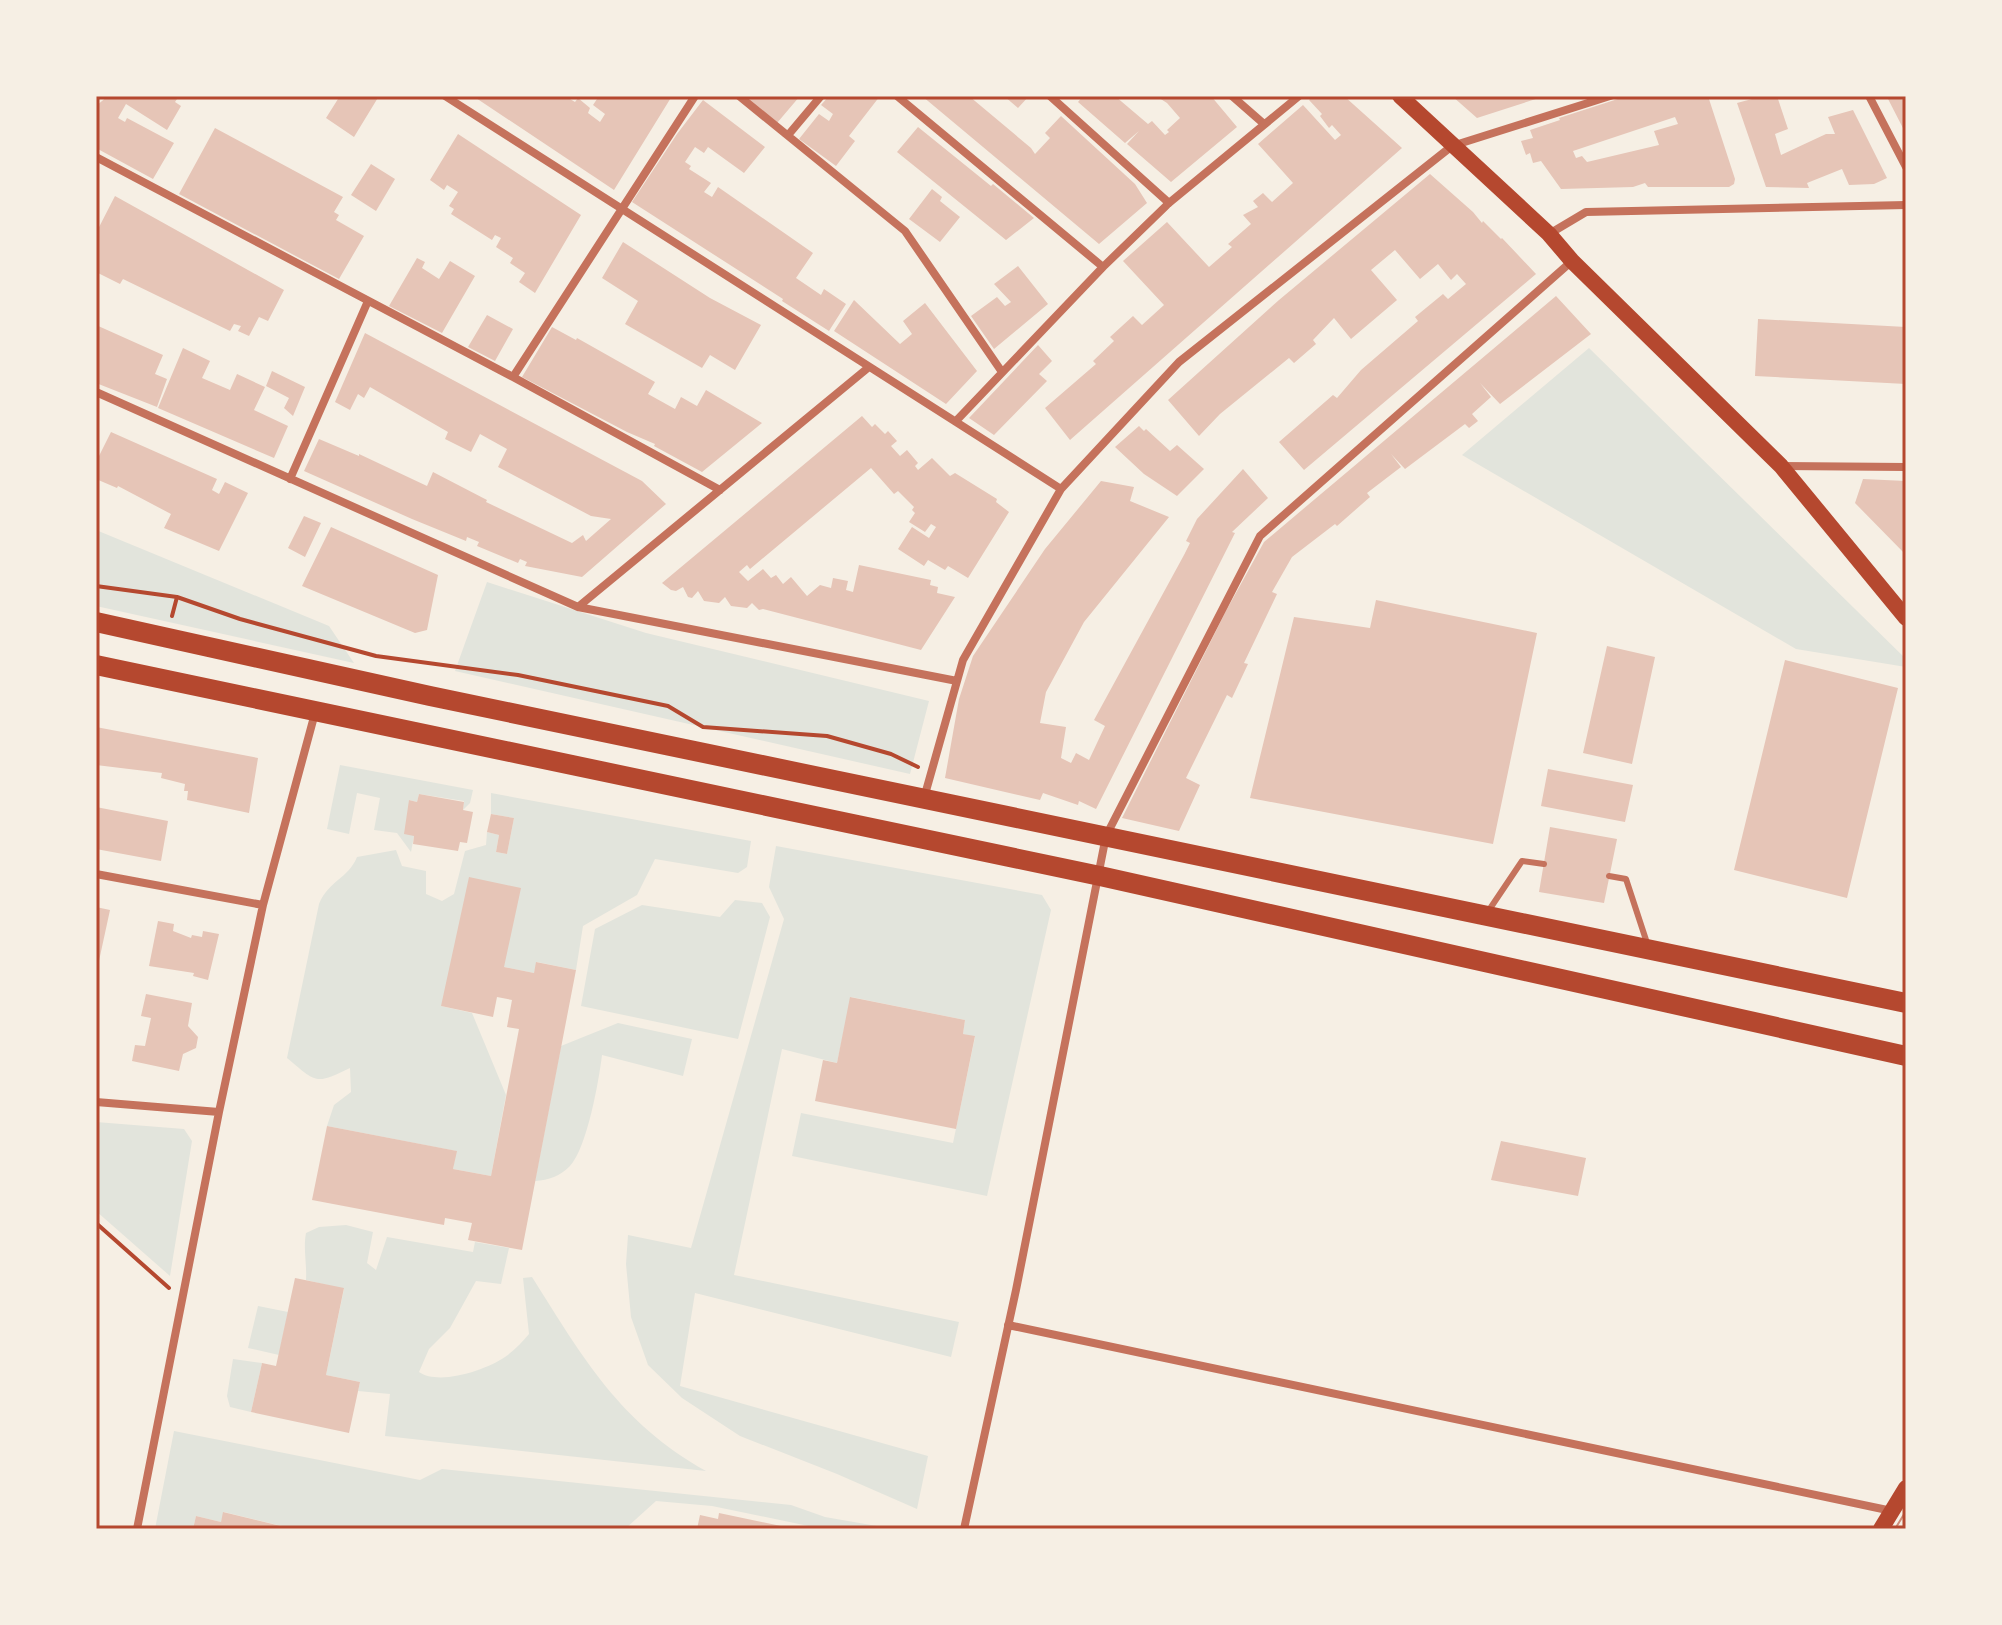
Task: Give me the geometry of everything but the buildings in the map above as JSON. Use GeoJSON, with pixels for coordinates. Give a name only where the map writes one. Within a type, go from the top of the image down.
{"type":"FeatureCollection","features":[{"type":"Feature","properties":{"kind":"main road"},"geometry":{"type":"LineString","coordinates":[[1400,96],[1549,234],[1572,261],[1781,466],[1906,618]]}},
{"type":"Feature","properties":{"kind":"main road"},"geometry":{"type":"LineString","coordinates":[[96,622],[430,696],[1906,1003]]}},
{"type":"Feature","properties":{"kind":"main road"},"geometry":{"type":"LineString","coordinates":[[96,665],[1100,876],[1906,1056]]}},
{"type":"Feature","properties":{"kind":"main road"},"geometry":{"type":"LineString","coordinates":[[1881,1529],[1906,1488]]}},
{"type":"Feature","properties":{"kind":"street"},"geometry":{"type":"LineString","coordinates":[[445,96],[1061,489]]}},
{"type":"Feature","properties":{"kind":"street"},"geometry":{"type":"LineString","coordinates":[[513,377],[695,96]]}},
{"type":"Feature","properties":{"kind":"street"},"geometry":{"type":"LineString","coordinates":[[739,96],[905,231],[1002,372]]}},
{"type":"Feature","properties":{"kind":"street"},"geometry":{"type":"LineString","coordinates":[[789,134],[821,96]]}},
{"type":"Feature","properties":{"kind":"street"},"geometry":{"type":"LineString","coordinates":[[897,96],[1103,267]]}},
{"type":"Feature","properties":{"kind":"street"},"geometry":{"type":"LineString","coordinates":[[1050,96],[1169,203]]}},
{"type":"Feature","properties":{"kind":"street"},"geometry":{"type":"LineString","coordinates":[[1232,96],[1264,124]]}},
{"type":"Feature","properties":{"kind":"street"},"geometry":{"type":"LineString","coordinates":[[956,421],[1103,267],[1169,203],[1299,96]]}},
{"type":"Feature","properties":{"kind":"street"},"geometry":{"type":"LineString","coordinates":[[924,798],[963,660],[1061,489],[1179,362],[1452,146],[1610,96]]}},
{"type":"Feature","properties":{"kind":"street"},"geometry":{"type":"LineString","coordinates":[[1869,96],[1906,167]]}},
{"type":"Feature","properties":{"kind":"street"},"geometry":{"type":"LineString","coordinates":[[96,157],[720,490]]}},
{"type":"Feature","properties":{"kind":"street"},"geometry":{"type":"LineString","coordinates":[[1549,234],[1586,212],[1906,205]]}},
{"type":"Feature","properties":{"kind":"street"},"geometry":{"type":"LineString","coordinates":[[964,1529],[1106,836],[1260,536],[1572,261]]}},
{"type":"Feature","properties":{"kind":"street"},"geometry":{"type":"LineString","coordinates":[[290,479],[368,301]]}},
{"type":"Feature","properties":{"kind":"street"},"geometry":{"type":"LineString","coordinates":[[578,607],[869,367]]}},
{"type":"Feature","properties":{"kind":"street"},"geometry":{"type":"LineString","coordinates":[[96,392],[578,607],[957,681]]}},
{"type":"Feature","properties":{"kind":"street"},"geometry":{"type":"LineString","coordinates":[[1781,466],[1906,467]]}},
{"type":"Feature","properties":{"kind":"street"},"geometry":{"type":"LineString","coordinates":[[137,1529],[263,905],[316,710]]}},
{"type":"Feature","properties":{"kind":"street"},"geometry":{"type":"LineString","coordinates":[[96,874],[263,905]]}},
{"type":"Feature","properties":{"kind":"street"},"geometry":{"type":"LineString","coordinates":[[96,1102],[219,1112]]}},
{"type":"Feature","properties":{"kind":"street"},"geometry":{"type":"LineString","coordinates":[[1008,1325],[1892,1511]]}},
{"type":"Feature","properties":{"kind":"lane"},"geometry":{"type":"LineString","coordinates":[[1486,915],[1522,861],[1544,864]]}},
{"type":"Feature","properties":{"kind":"lane"},"geometry":{"type":"LineString","coordinates":[[1609,876],[1626,879],[1649,949]]}},
{"type":"Feature","properties":{"kind":"path"},"geometry":{"type":"LineString","coordinates":[[96,586],[177,597],[240,619],[376,656],[518,675],[668,706],[703,727],[827,736],[891,754],[930,774]]}},
{"type":"Feature","properties":{"kind":"path"},"geometry":{"type":"LineString","coordinates":[[171,622],[177,597]]}},
{"type":"Feature","properties":{"kind":"path"},"geometry":{"type":"LineString","coordinates":[[96,1223],[182,1299]]}},
{"type":"Feature","properties":{"kind":"shaded area"},"geometry":{"type":"Polygon","coordinates":[[[1589,348],[1906,659],[1906,667],[1796,649],[1462,455],[1589,348]]]}},
{"type":"Feature","properties":{"kind":"shaded area"},"geometry":{"type":"Polygon","coordinates":[[[96,530],[329,626],[354,663],[96,606],[96,530]]]}},
{"type":"Feature","properties":{"kind":"shaded area"},"geometry":{"type":"Polygon","coordinates":[[[487,582],[646,633],[929,701],[910,774],[455,671],[487,582]]]}},
{"type":"Feature","properties":{"kind":"shaded area"},"geometry":{"type":"Polygon","coordinates":[[[340,765],[473,790],[470,803],[463,810],[464,801],[419,794],[417,802],[409,800],[414,836],[411,852],[397,833],[374,830],[380,798],[357,793],[349,834],[327,829],[340,765]]]}},
{"type":"Feature","properties":{"kind":"shaded area"},"geometry":{"type":"Polygon","coordinates":[[[491,793],[751,841],[747,867],[738,873],[655,859],[637,895],[583,926],[576,970],[537,962],[534,973],[504,967],[441,1006],[472,1013],[506,1095],[491,1176],[453,1169],[456,1151],[327,1126],[334,1105],[351,1092],[350,1068],[317,1079],[287,1058],[323,896],[349,870],[357,857],[396,850],[402,866],[426,871],[426,894],[442,901],[454,894],[465,851],[486,845],[487,832],[499,835],[496,852],[507,854],[514,818],[491,814],[491,793]]]}},
{"type":"Feature","properties":{"kind":"shaded area"},"geometry":{"type":"Polygon","coordinates":[[[776,846],[1042,895],[1051,910],[987,1196],[792,1156],[801,1113],[953,1143],[975,1037],[963,1034],[965,1020],[851,997],[837,1063],[782,1049],[734,1275],[959,1322],[951,1357],[695,1293],[680,1386],[928,1456],[917,1509],[740,1436],[682,1398],[648,1365],[631,1317],[626,1264],[628,1235],[691,1248],[784,919],[769,887],[776,846]]]}},
{"type":"Feature","properties":{"kind":"shaded area"},"geometry":{"type":"Polygon","coordinates":[[[735,900],[762,903],[770,917],[738,1039],[581,1006],[595,929],[642,905],[720,917],[735,900]]]}},
{"type":"Feature","properties":{"kind":"shaded area"},"geometry":{"type":"Polygon","coordinates":[[[618,1023],[692,1039],[683,1076],[602,1055],[591,1113],[576,1157],[558,1175],[535,1181],[561,1046],[618,1023]]]}},
{"type":"Feature","properties":{"kind":"shaded area"},"geometry":{"type":"Polygon","coordinates":[[[96,1122],[184,1129],[192,1141],[170,1276],[96,1211],[96,1122]]]}},
{"type":"Feature","properties":{"kind":"shaded area"},"geometry":{"type":"Polygon","coordinates":[[[346,1225],[373,1232],[367,1263],[376,1270],[387,1237],[473,1252],[475,1242],[509,1248],[501,1284],[476,1281],[450,1328],[429,1349],[419,1372],[438,1377],[462,1375],[497,1362],[512,1352],[529,1334],[523,1278],[532,1277],[587,1361],[627,1410],[650,1432],[706,1471],[385,1436],[390,1394],[358,1391],[360,1382],[326,1375],[344,1289],[306,1280],[306,1233],[319,1227],[346,1225]]]}},
{"type":"Feature","properties":{"kind":"shaded area"},"geometry":{"type":"Polygon","coordinates":[[[258,1306],[288,1312],[279,1355],[248,1348],[258,1306]]]}},
{"type":"Feature","properties":{"kind":"shaded area"},"geometry":{"type":"Polygon","coordinates":[[[233,1359],[262,1363],[251,1412],[230,1407],[227,1396],[233,1359]]]}},
{"type":"Feature","properties":{"kind":"shaded area"},"geometry":{"type":"Polygon","coordinates":[[[174,1431],[420,1480],[442,1469],[791,1505],[825,1517],[894,1529],[823,1529],[712,1506],[656,1501],[625,1529],[438,1529],[433,1526],[430,1529],[294,1529],[224,1512],[221,1522],[196,1516],[193,1529],[155,1529],[174,1431]]]}},
{"type":"Feature","properties":{"kind":"tram line"},"geometry":{"type":"LineString","coordinates":[[1895,1529],[1906,1511]]}}]}
